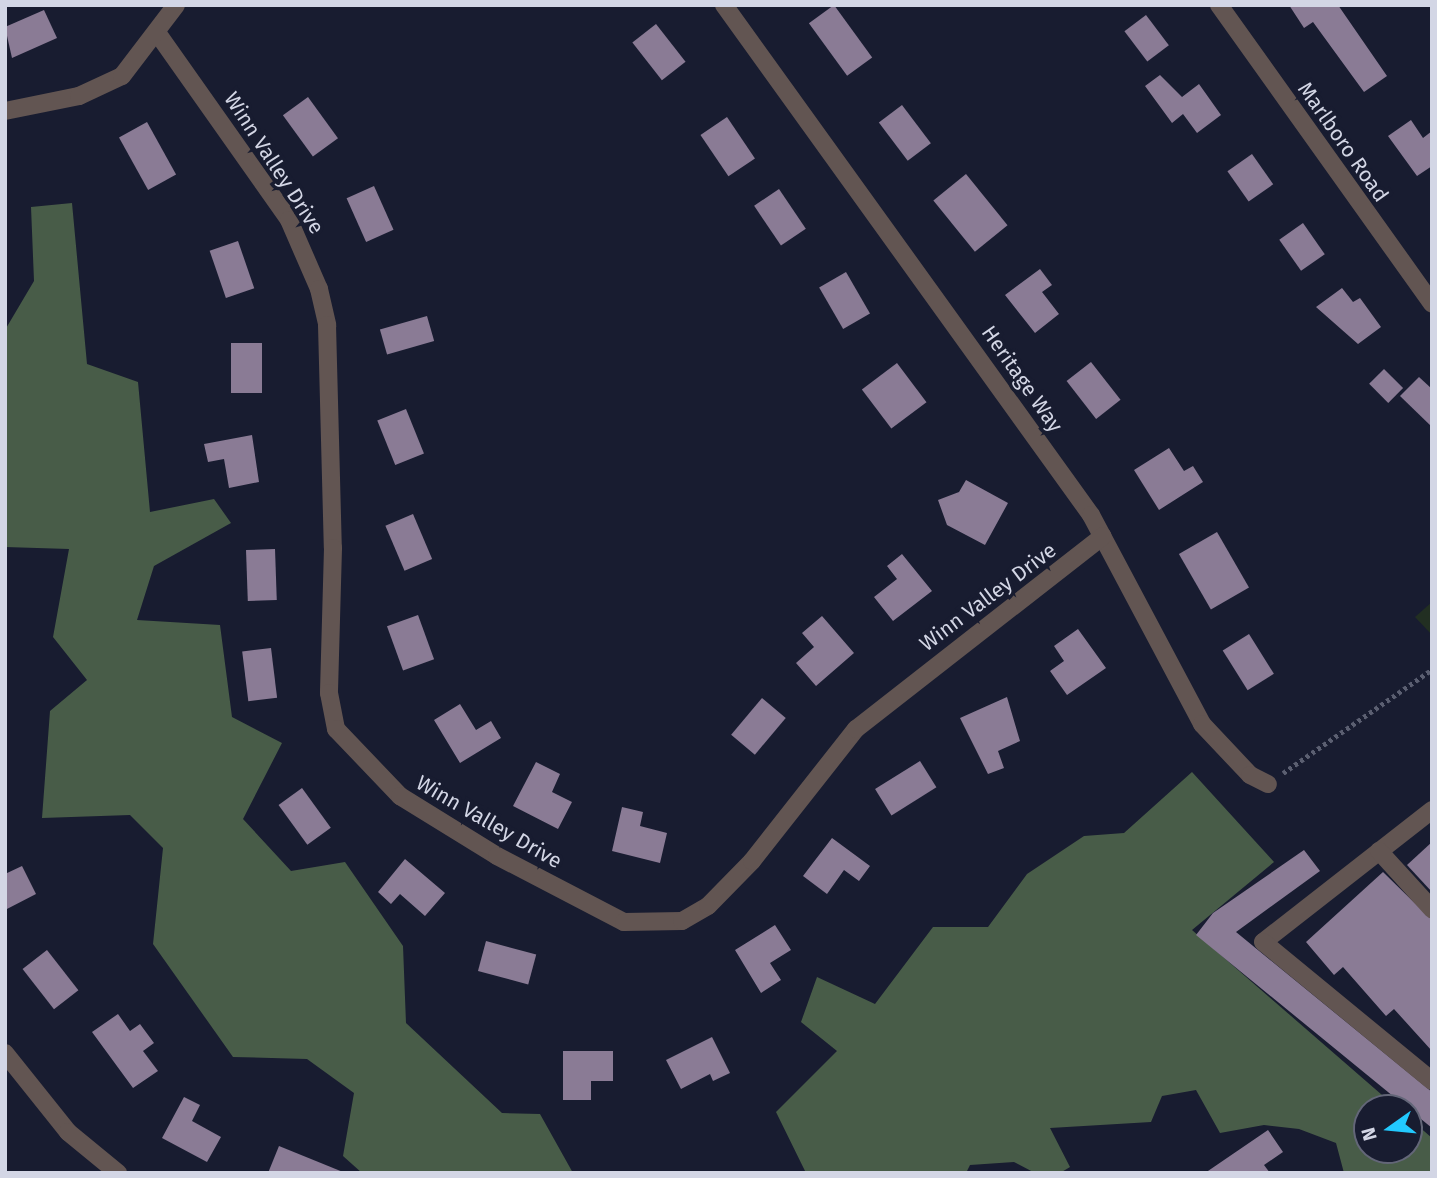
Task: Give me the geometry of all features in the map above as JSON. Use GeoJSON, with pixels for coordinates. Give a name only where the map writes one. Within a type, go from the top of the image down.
{"type":"FeatureCollection","features":[{"type":"Feature","properties":{"kind":"street"},"geometry":{"type":"LineString","coordinates":[[5,111],[79,96],[122,76],[158,34],[176,5]]}},
{"type":"Feature","properties":{"kind":"street","name":"Heritage Way"},"geometry":{"type":"LineString","coordinates":[[724,5],[1103,536],[1197,716],[1250,775],[1268,784]]}},
{"type":"Feature","properties":{"kind":"street","name":"Marlboro Road"},"geometry":{"type":"LineString","coordinates":[[1219,5],[1432,304]]}},
{"type":"Feature","properties":{"kind":"street","name":"Winn Valley Drive"},"geometry":{"type":"LineString","coordinates":[[158,34],[289,220],[319,289],[327,325],[333,548],[329,692],[336,729],[400,796],[497,856],[624,922],[682,921],[708,906],[752,861],[856,729],[1103,536]]}},
{"type":"Feature","properties":{"kind":"street"},"geometry":{"type":"LineString","coordinates":[[1432,810],[1263,943],[1432,1081]]}},
{"type":"Feature","properties":{"kind":"street"},"geometry":{"type":"LineString","coordinates":[[1380,851],[1432,909]]}},
{"type":"Feature","properties":{"kind":"street"},"geometry":{"type":"LineString","coordinates":[[5,1053],[68,1132],[118,1173]]}},
{"type":"Feature","properties":{"kind":"path"},"geometry":{"type":"LineString","coordinates":[[1268,784],[1432,670]]}},
{"type":"Feature","properties":{"kind":"green space"},"geometry":{"type":"Polygon","coordinates":[[[72,203],[87,364],[138,382],[150,512],[214,499],[231,523],[154,566],[137,620],[220,625],[232,717],[282,743],[243,819],[291,871],[345,862],[403,946],[406,1023],[502,1113],[540,1114],[573,1173],[362,1173],[343,1156],[354,1093],[307,1059],[233,1057],[153,944],[163,848],[130,815],[42,818],[50,711],[87,680],[53,637],[69,549],[5,547],[5,330],[34,281],[31,207],[72,203]]]}},
{"type":"Feature","properties":{"kind":"green space"},"geometry":{"type":"Polygon","coordinates":[[[1432,602],[1432,635],[1415,617],[1432,602]]]}},
{"type":"Feature","properties":{"kind":"green space"},"geometry":{"type":"Polygon","coordinates":[[[1192,772],[1274,862],[1192,930],[1381,1094],[1353,1094],[1353,1164],[1423,1164],[1423,1130],[1432,1138],[1432,1173],[1344,1173],[1336,1143],[1299,1129],[1264,1125],[1220,1133],[1196,1090],[1162,1096],[1151,1122],[1050,1128],[1070,1167],[1060,1173],[1035,1173],[1014,1162],[970,1165],[966,1173],[806,1173],[776,1112],[837,1051],[801,1022],[817,977],[875,1004],[933,927],[988,927],[1027,874],[1084,836],[1124,833],[1192,772]]]}},
{"type":"Feature","properties":{"kind":"building"},"geometry":{"type":"Polygon","coordinates":[[[834,5],[872,58],[847,76],[809,23],[834,5]]]}},
{"type":"Feature","properties":{"kind":"building"},"geometry":{"type":"Polygon","coordinates":[[[1289,5],[1338,5],[1387,76],[1364,92],[1313,22],[1304,28],[1289,5]]]}},
{"type":"Feature","properties":{"kind":"building"},"geometry":{"type":"Polygon","coordinates":[[[44,10],[57,38],[12,58],[5,27],[44,10]]]}},
{"type":"Feature","properties":{"kind":"building"},"geometry":{"type":"Polygon","coordinates":[[[1146,15],[1169,45],[1147,62],[1124,31],[1146,15]]]}},
{"type":"Feature","properties":{"kind":"building"},"geometry":{"type":"Polygon","coordinates":[[[656,24],[686,62],[662,80],[632,42],[656,24]]]}},
{"type":"Feature","properties":{"kind":"building"},"geometry":{"type":"Polygon","coordinates":[[[1160,75],[1182,97],[1199,84],[1221,115],[1197,133],[1183,114],[1172,123],[1145,86],[1160,75]]]}},
{"type":"Feature","properties":{"kind":"building"},"geometry":{"type":"Polygon","coordinates":[[[308,97],[338,138],[313,156],[283,115],[308,97]]]}},
{"type":"Feature","properties":{"kind":"building"},"geometry":{"type":"Polygon","coordinates":[[[902,105],[931,143],[908,161],[879,122],[902,105]]]}},
{"type":"Feature","properties":{"kind":"building"},"geometry":{"type":"Polygon","coordinates":[[[727,117],[755,158],[728,176],[700,135],[727,117]]]}},
{"type":"Feature","properties":{"kind":"building"},"geometry":{"type":"Polygon","coordinates":[[[1411,120],[1423,138],[1432,131],[1432,166],[1417,176],[1388,136],[1411,120]]]}},
{"type":"Feature","properties":{"kind":"building"},"geometry":{"type":"Polygon","coordinates":[[[147,122],[176,174],[148,190],[119,138],[147,122]]]}},
{"type":"Feature","properties":{"kind":"building"},"geometry":{"type":"Polygon","coordinates":[[[1252,154],[1273,184],[1249,202],[1227,171],[1252,154]]]}},
{"type":"Feature","properties":{"kind":"building"},"geometry":{"type":"Polygon","coordinates":[[[966,174],[1008,225],[975,252],[933,200],[966,174]]]}},
{"type":"Feature","properties":{"kind":"building"},"geometry":{"type":"Polygon","coordinates":[[[374,186],[394,230],[366,242],[347,198],[374,186]]]}},
{"type":"Feature","properties":{"kind":"building"},"geometry":{"type":"Polygon","coordinates":[[[779,189],[806,229],[781,246],[754,206],[779,189]]]}},
{"type":"Feature","properties":{"kind":"building"},"geometry":{"type":"Polygon","coordinates":[[[1303,223],[1325,254],[1301,271],[1279,240],[1303,223]]]}},
{"type":"Feature","properties":{"kind":"building"},"geometry":{"type":"Polygon","coordinates":[[[238,241],[254,288],[226,298],[210,251],[238,241]]]}},
{"type":"Feature","properties":{"kind":"building"},"geometry":{"type":"Polygon","coordinates":[[[1040,269],[1052,285],[1042,292],[1059,314],[1035,333],[1005,295],[1040,269]]]}},
{"type":"Feature","properties":{"kind":"building"},"geometry":{"type":"Polygon","coordinates":[[[846,272],[870,314],[843,329],[819,288],[846,272]]]}},
{"type":"Feature","properties":{"kind":"building"},"geometry":{"type":"Polygon","coordinates":[[[1342,288],[1353,302],[1360,298],[1381,327],[1358,344],[1316,307],[1342,288]]]}},
{"type":"Feature","properties":{"kind":"building"},"geometry":{"type":"Polygon","coordinates":[[[427,316],[434,341],[387,354],[380,330],[427,316]]]}},
{"type":"Feature","properties":{"kind":"building"},"geometry":{"type":"Polygon","coordinates":[[[231,343],[262,343],[262,393],[231,393],[231,343]]]}},
{"type":"Feature","properties":{"kind":"building"},"geometry":{"type":"Polygon","coordinates":[[[1091,362],[1121,400],[1096,419],[1067,381],[1091,362]]]}},
{"type":"Feature","properties":{"kind":"building"},"geometry":{"type":"Polygon","coordinates":[[[897,363],[926,402],[891,429],[862,389],[897,363]]]}},
{"type":"Feature","properties":{"kind":"building"},"geometry":{"type":"Polygon","coordinates":[[[1384,369],[1403,388],[1388,403],[1369,384],[1384,369]]]}},
{"type":"Feature","properties":{"kind":"building"},"geometry":{"type":"Polygon","coordinates":[[[1419,377],[1432,389],[1432,427],[1400,396],[1419,377]]]}},
{"type":"Feature","properties":{"kind":"building"},"geometry":{"type":"Polygon","coordinates":[[[406,409],[424,454],[395,465],[377,421],[406,409]]]}},
{"type":"Feature","properties":{"kind":"building"},"geometry":{"type":"Polygon","coordinates":[[[252,435],[259,482],[229,488],[224,459],[208,462],[204,444],[252,435]]]}},
{"type":"Feature","properties":{"kind":"building"},"geometry":{"type":"Polygon","coordinates":[[[1169,448],[1184,471],[1193,466],[1203,482],[1159,510],[1134,470],[1169,448]]]}},
{"type":"Feature","properties":{"kind":"building"},"geometry":{"type":"Polygon","coordinates":[[[966,480],[1008,503],[985,545],[947,525],[938,500],[959,492],[966,480]]]}},
{"type":"Feature","properties":{"kind":"building"},"geometry":{"type":"Polygon","coordinates":[[[413,514],[432,559],[405,571],[385,526],[413,514]]]}},
{"type":"Feature","properties":{"kind":"building"},"geometry":{"type":"Polygon","coordinates":[[[1217,532],[1249,587],[1211,609],[1179,554],[1217,532]]]}},
{"type":"Feature","properties":{"kind":"building"},"geometry":{"type":"Polygon","coordinates":[[[275,549],[277,600],[248,601],[246,550],[275,549]]]}},
{"type":"Feature","properties":{"kind":"building"},"geometry":{"type":"Polygon","coordinates":[[[902,554],[932,591],[893,621],[874,597],[897,579],[887,566],[902,554]]]}},
{"type":"Feature","properties":{"kind":"building"},"geometry":{"type":"Polygon","coordinates":[[[418,615],[434,659],[403,670],[387,626],[418,615]]]}},
{"type":"Feature","properties":{"kind":"building"},"geometry":{"type":"Polygon","coordinates":[[[822,616],[854,653],[816,686],[796,663],[814,647],[802,633],[822,616]]]}},
{"type":"Feature","properties":{"kind":"building"},"geometry":{"type":"Polygon","coordinates":[[[1078,629],[1106,668],[1067,695],[1050,671],[1064,661],[1054,646],[1078,629]]]}},
{"type":"Feature","properties":{"kind":"building"},"geometry":{"type":"Polygon","coordinates":[[[1249,634],[1274,674],[1248,690],[1223,650],[1249,634]]]}},
{"type":"Feature","properties":{"kind":"building"},"geometry":{"type":"Polygon","coordinates":[[[271,648],[277,698],[248,701],[242,652],[271,648]]]}},
{"type":"Feature","properties":{"kind":"building"},"geometry":{"type":"Polygon","coordinates":[[[1007,697],[1020,741],[998,751],[1004,768],[988,774],[960,718],[1007,697]]]}},
{"type":"Feature","properties":{"kind":"building"},"geometry":{"type":"Polygon","coordinates":[[[762,698],[786,718],[755,755],[731,735],[762,698]]]}},
{"type":"Feature","properties":{"kind":"building"},"geometry":{"type":"Polygon","coordinates":[[[460,704],[476,730],[491,721],[501,738],[460,763],[434,720],[460,704]]]}},
{"type":"Feature","properties":{"kind":"building"},"geometry":{"type":"Polygon","coordinates":[[[920,761],[936,787],[891,815],[875,789],[920,761]]]}},
{"type":"Feature","properties":{"kind":"building"},"geometry":{"type":"Polygon","coordinates":[[[536,762],[560,774],[552,792],[572,802],[558,829],[513,806],[536,762]]]}},
{"type":"Feature","properties":{"kind":"building"},"geometry":{"type":"Polygon","coordinates":[[[302,788],[331,828],[307,845],[279,805],[302,788]]]}},
{"type":"Feature","properties":{"kind":"building"},"geometry":{"type":"Polygon","coordinates":[[[622,807],[643,812],[640,826],[667,833],[660,863],[612,851],[622,807]]]}},
{"type":"Feature","properties":{"kind":"building"},"geometry":{"type":"Polygon","coordinates":[[[832,838],[870,866],[859,881],[844,870],[827,894],[803,876],[832,838]]]}},
{"type":"Feature","properties":{"kind":"building"},"geometry":{"type":"Polygon","coordinates":[[[1432,842],[1432,892],[1407,865],[1432,842]]]}},
{"type":"Feature","properties":{"kind":"building"},"geometry":{"type":"Polygon","coordinates":[[[1304,850],[1320,871],[1236,932],[1432,1092],[1432,1128],[1423,1121],[1423,1094],[1390,1094],[1196,935],[1213,913],[1304,850]]]}},
{"type":"Feature","properties":{"kind":"building"},"geometry":{"type":"Polygon","coordinates":[[[405,859],[445,893],[425,916],[400,894],[391,904],[378,892],[405,859]]]}},
{"type":"Feature","properties":{"kind":"building"},"geometry":{"type":"Polygon","coordinates":[[[22,866],[36,894],[5,910],[5,874],[22,866]]]}},
{"type":"Feature","properties":{"kind":"building"},"geometry":{"type":"Polygon","coordinates":[[[1383,872],[1432,920],[1432,1051],[1394,1009],[1386,1016],[1343,967],[1334,975],[1306,942],[1383,872]]]}},
{"type":"Feature","properties":{"kind":"building"},"geometry":{"type":"Polygon","coordinates":[[[775,925],[791,950],[770,963],[781,980],[761,993],[735,950],[775,925]]]}},
{"type":"Feature","properties":{"kind":"building"},"geometry":{"type":"Polygon","coordinates":[[[486,941],[536,954],[528,984],[478,971],[486,941]]]}},
{"type":"Feature","properties":{"kind":"building"},"geometry":{"type":"Polygon","coordinates":[[[47,950],[78,990],[54,1009],[23,969],[47,950]]]}},
{"type":"Feature","properties":{"kind":"building"},"geometry":{"type":"Polygon","coordinates":[[[118,1014],[130,1031],[140,1024],[154,1043],[143,1051],[158,1071],[133,1088],[92,1032],[118,1014]]]}},
{"type":"Feature","properties":{"kind":"building"},"geometry":{"type":"Polygon","coordinates":[[[712,1037],[730,1073],[713,1081],[710,1074],[681,1089],[666,1060],[712,1037]]]}},
{"type":"Feature","properties":{"kind":"building"},"geometry":{"type":"Polygon","coordinates":[[[563,1051],[613,1051],[613,1081],[591,1081],[591,1100],[563,1100],[563,1051]]]}},
{"type":"Feature","properties":{"kind":"building"},"geometry":{"type":"Polygon","coordinates":[[[184,1097],[200,1105],[192,1121],[221,1137],[207,1162],[162,1138],[184,1097]]]}},
{"type":"Feature","properties":{"kind":"building"},"geometry":{"type":"Polygon","coordinates":[[[1268,1130],[1283,1152],[1264,1165],[1270,1173],[1205,1173],[1268,1130]]]}},
{"type":"Feature","properties":{"kind":"building"},"geometry":{"type":"Polygon","coordinates":[[[279,1146],[343,1172],[268,1173],[279,1146]]]}}]}
